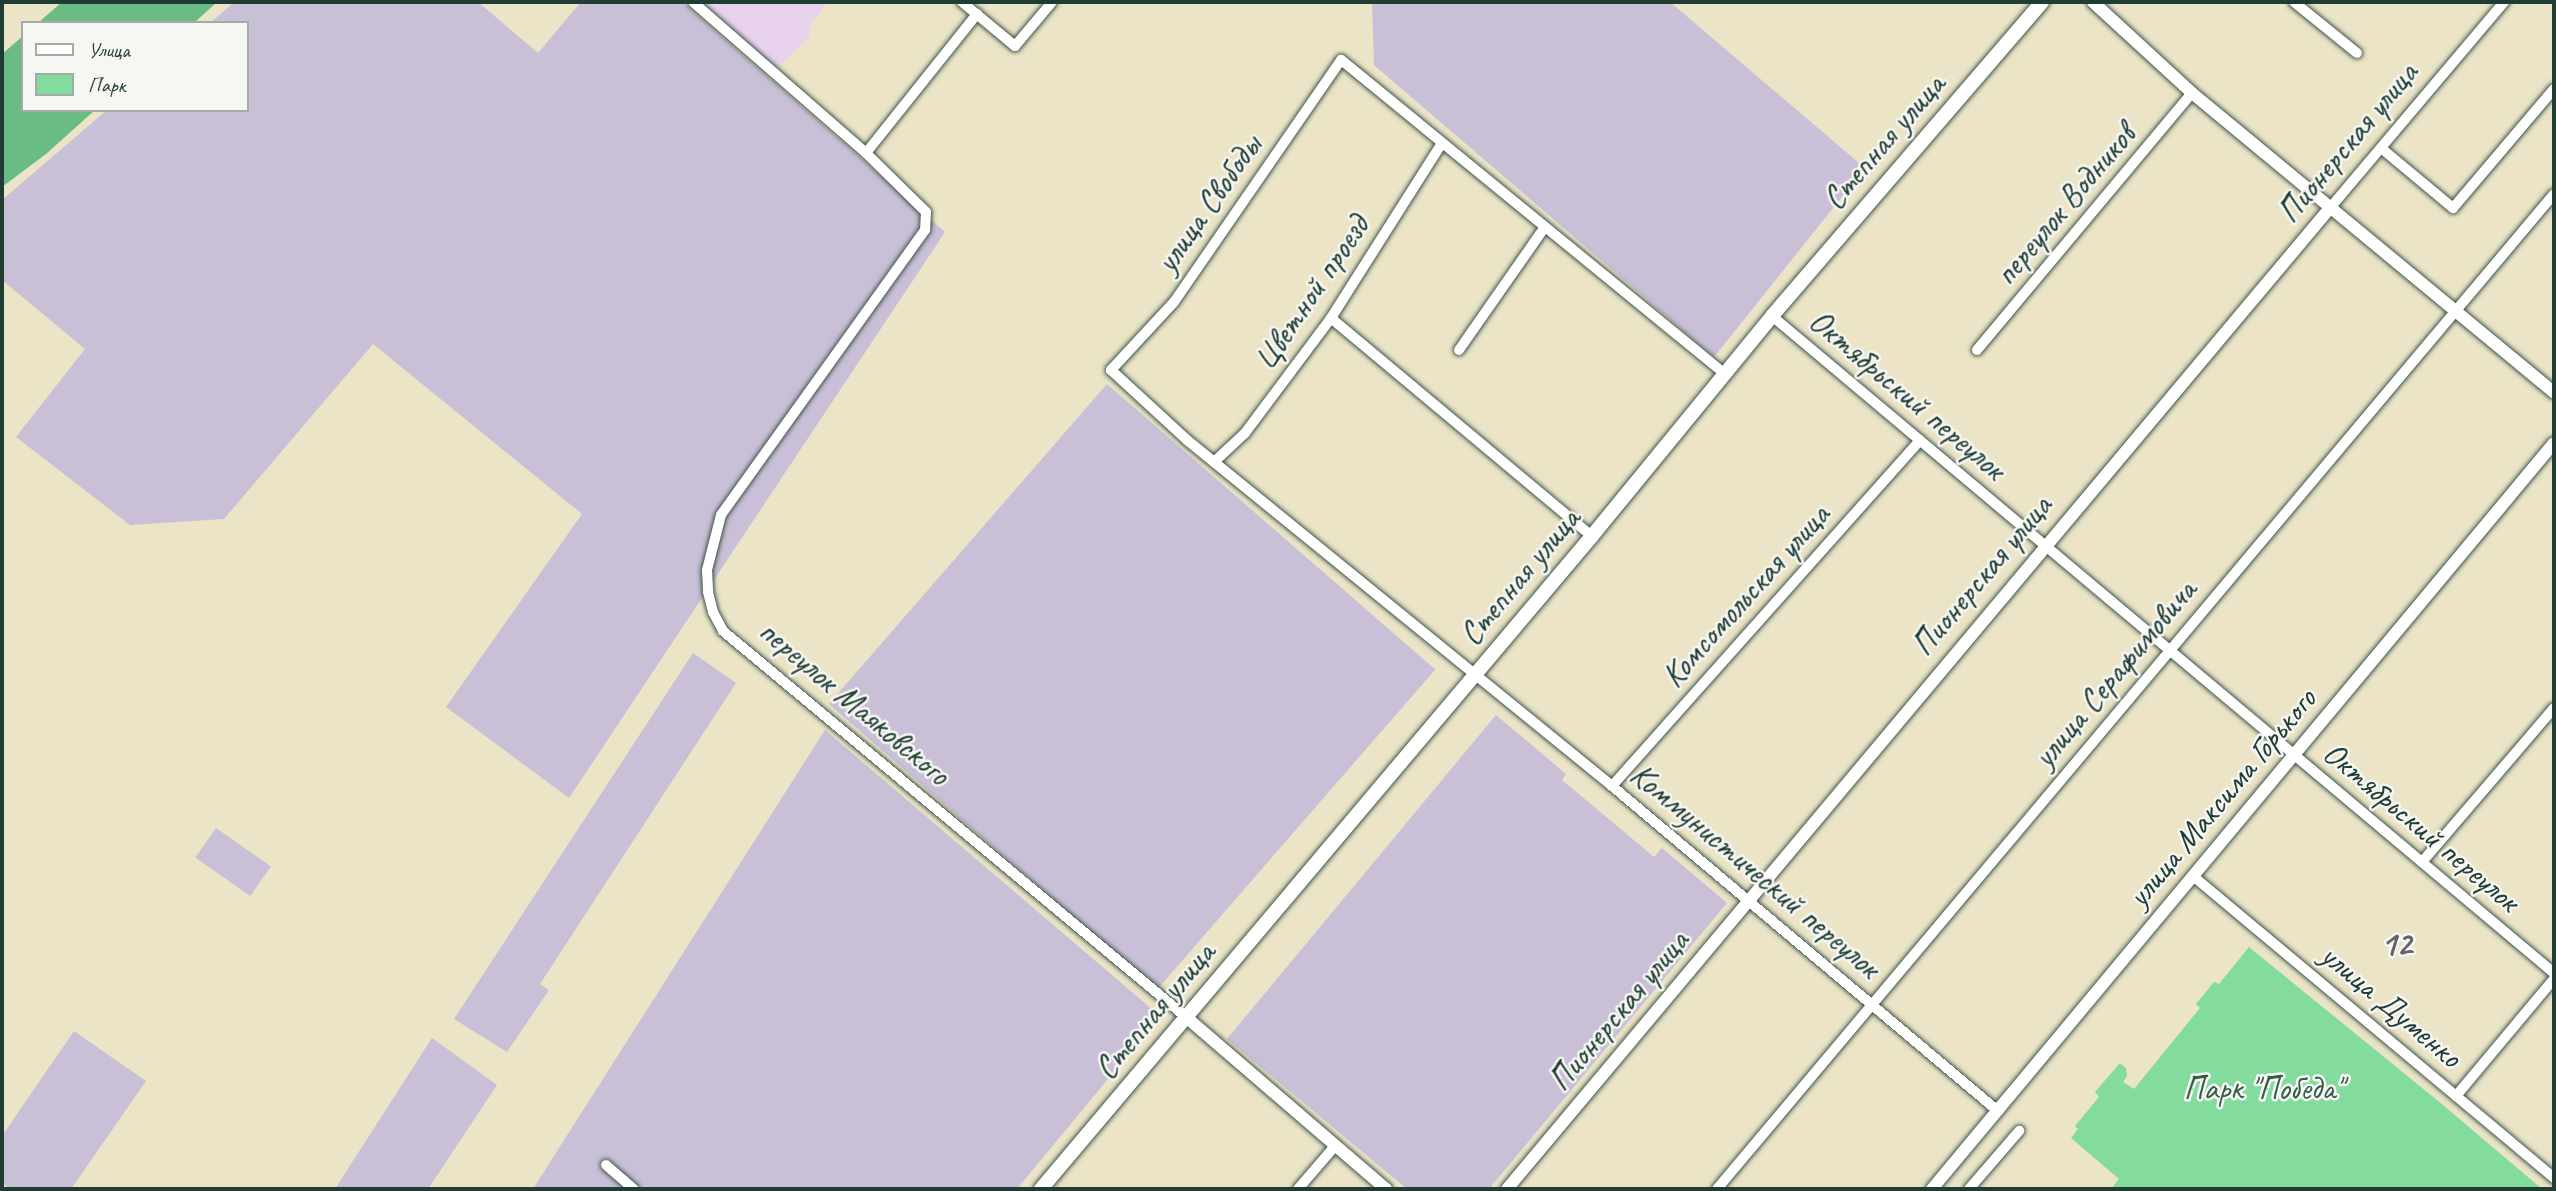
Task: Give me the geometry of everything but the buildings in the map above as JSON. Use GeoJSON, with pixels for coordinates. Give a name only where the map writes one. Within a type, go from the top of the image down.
{"type":"FeatureCollection","features":[{"type":"Feature","properties":{"kind":"main road","name":"Степная улица"},"geometry":{"type":"LineString","coordinates":[[1041,1189],[1592,536],[1772,316],[2042,2]]}},
{"type":"Feature","properties":{"kind":"street","name":"переулок Маяковского"},"geometry":{"type":"LineString","coordinates":[[693,2],[866,153],[923,206],[926,212],[925,230],[721,515],[707,570],[708,592],[713,612],[723,631],[1186,1017],[1386,1189]]}},
{"type":"Feature","properties":{"kind":"street"},"geometry":{"type":"LineString","coordinates":[[962,2],[1015,46],[1052,2]]}},
{"type":"Feature","properties":{"kind":"street"},"geometry":{"type":"LineString","coordinates":[[2093,2],[2192,93],[2554,393]]}},
{"type":"Feature","properties":{"kind":"street"},"geometry":{"type":"LineString","coordinates":[[2294,2],[2357,53]]}},
{"type":"Feature","properties":{"kind":"street","name":"Пионерская улица"},"geometry":{"type":"LineString","coordinates":[[1507,1189],[2043,547],[2504,2]]}},
{"type":"Feature","properties":{"kind":"street"},"geometry":{"type":"LineString","coordinates":[[866,153],[977,14]]}},
{"type":"Feature","properties":{"kind":"street","name":"улица Свободы"},"geometry":{"type":"LineString","coordinates":[[1111,370],[1174,302],[1340,60],[1441,145]]}},
{"type":"Feature","properties":{"kind":"street"},"geometry":{"type":"LineString","coordinates":[[2381,148],[2453,208],[2554,89]]}},
{"type":"Feature","properties":{"kind":"street","name":"переулок Водников"},"geometry":{"type":"LineString","coordinates":[[1977,351],[2192,93]]}},
{"type":"Feature","properties":{"kind":"street"},"geometry":{"type":"LineString","coordinates":[[1441,145],[1725,374]]}},
{"type":"Feature","properties":{"kind":"street","name":"Цветной проезд"},"geometry":{"type":"LineString","coordinates":[[1214,462],[1245,433],[1331,318],[1441,145]]}},
{"type":"Feature","properties":{"kind":"street","name":"улица Серафимовича"},"geometry":{"type":"LineString","coordinates":[[1717,1189],[2554,194]]}},
{"type":"Feature","properties":{"kind":"street"},"geometry":{"type":"LineString","coordinates":[[1459,350],[1544,228]]}},
{"type":"Feature","properties":{"kind":"street","name":"Октябрьский переулок"},"geometry":{"type":"LineString","coordinates":[[1772,316],[2043,547],[2170,650],[2554,973]]}},
{"type":"Feature","properties":{"kind":"street"},"geometry":{"type":"LineString","coordinates":[[1331,318],[1592,536]]}},
{"type":"Feature","properties":{"kind":"street","name":"Коммунистический переулок"},"geometry":{"type":"LineString","coordinates":[[1111,370],[1140,399],[1214,462],[1612,786],[1998,1111]]}},
{"type":"Feature","properties":{"kind":"street","name":"Комсомольская улица"},"geometry":{"type":"LineString","coordinates":[[1612,786],[1920,440]]}},
{"type":"Feature","properties":{"kind":"street","name":"улица Максима Горького"},"geometry":{"type":"LineString","coordinates":[[1932,1189],[2295,757],[2554,443]]}},
{"type":"Feature","properties":{"kind":"street"},"geometry":{"type":"LineString","coordinates":[[2422,862],[2554,708]]}},
{"type":"Feature","properties":{"kind":"street","name":"улица Думенко"},"geometry":{"type":"LineString","coordinates":[[2193,876],[2554,1178]]}},
{"type":"Feature","properties":{"kind":"street"},"geometry":{"type":"LineString","coordinates":[[2456,1096],[2554,979]]}},
{"type":"Feature","properties":{"kind":"street"},"geometry":{"type":"LineString","coordinates":[[1969,1189],[2019,1131]]}},
{"type":"Feature","properties":{"kind":"street"},"geometry":{"type":"LineString","coordinates":[[1298,1189],[1335,1146]]}},
{"type":"Feature","properties":{"kind":"street"},"geometry":{"type":"LineString","coordinates":[[606,1165],[635,1189]]}},
{"type":"Feature","properties":{"kind":"shaded area"},"geometry":{"type":"Polygon","coordinates":[[[234,2],[478,2],[538,53],[581,2],[682,2],[945,232],[569,798],[446,707],[582,514],[373,344],[224,519],[130,525],[16,437],[85,349],[2,280],[2,200],[105,112],[248,112],[248,21],[212,21],[234,2]]]}},
{"type":"Feature","properties":{"kind":"shaded area"},"geometry":{"type":"Polygon","coordinates":[[[697,2],[828,2],[810,25],[809,36],[776,71],[697,2]]]}},
{"type":"Feature","properties":{"kind":"shaded area"},"geometry":{"type":"Polygon","coordinates":[[[1372,2],[1670,2],[1865,168],[1714,357],[1374,65],[1372,2]]]}},
{"type":"Feature","properties":{"kind":"shaded area"},"geometry":{"type":"Polygon","coordinates":[[[1107,384],[1435,669],[1157,989],[829,704],[1107,384]]]}},
{"type":"Feature","properties":{"kind":"shaded area"},"geometry":{"type":"Polygon","coordinates":[[[693,653],[736,683],[540,984],[549,990],[507,1052],[454,1019],[693,653]]]}},
{"type":"Feature","properties":{"kind":"shaded area"},"geometry":{"type":"Polygon","coordinates":[[[1496,715],[1566,774],[1562,780],[1654,857],[1662,848],[1727,903],[1489,1189],[1407,1189],[1227,1039],[1496,715]]]}},
{"type":"Feature","properties":{"kind":"shaded area"},"geometry":{"type":"Polygon","coordinates":[[[825,730],[1160,1016],[1017,1189],[533,1189],[825,730]]]}},
{"type":"Feature","properties":{"kind":"shaded area"},"geometry":{"type":"Polygon","coordinates":[[[216,828],[271,866],[250,896],[195,857],[216,828]]]}},
{"type":"Feature","properties":{"kind":"shaded area"},"geometry":{"type":"Polygon","coordinates":[[[74,1031],[146,1081],[71,1189],[10,1189],[2,1183],[2,1136],[74,1031]]]}},
{"type":"Feature","properties":{"kind":"shaded area"},"geometry":{"type":"Polygon","coordinates":[[[432,1038],[497,1085],[428,1189],[335,1189],[432,1038]]]}},
{"type":"Feature","properties":{"kind":"green space"},"geometry":{"type":"Polygon","coordinates":[[[62,2],[217,2],[196,21],[40,21],[62,2]]]}},
{"type":"Feature","properties":{"kind":"green space"},"geometry":{"type":"Polygon","coordinates":[[[21,38],[21,112],[93,112],[46,154],[2,187],[2,54],[21,38]]]}},
{"type":"Feature","properties":{"kind":"green space","name":"Парк \"Победа\""},"geometry":{"type":"Polygon","coordinates":[[[2249,947],[2542,1189],[2111,1189],[2119,1179],[2071,1138],[2078,1129],[2075,1126],[2099,1097],[2095,1092],[2120,1063],[2126,1068],[2127,1076],[2123,1082],[2134,1089],[2200,1008],[2196,1004],[2214,982],[2219,984],[2249,947]]]}},
{"type":"Feature","properties":{"kind":"district","name":"12"},"geometry":{"type":"Point","coordinates":[2396,944]}}]}
